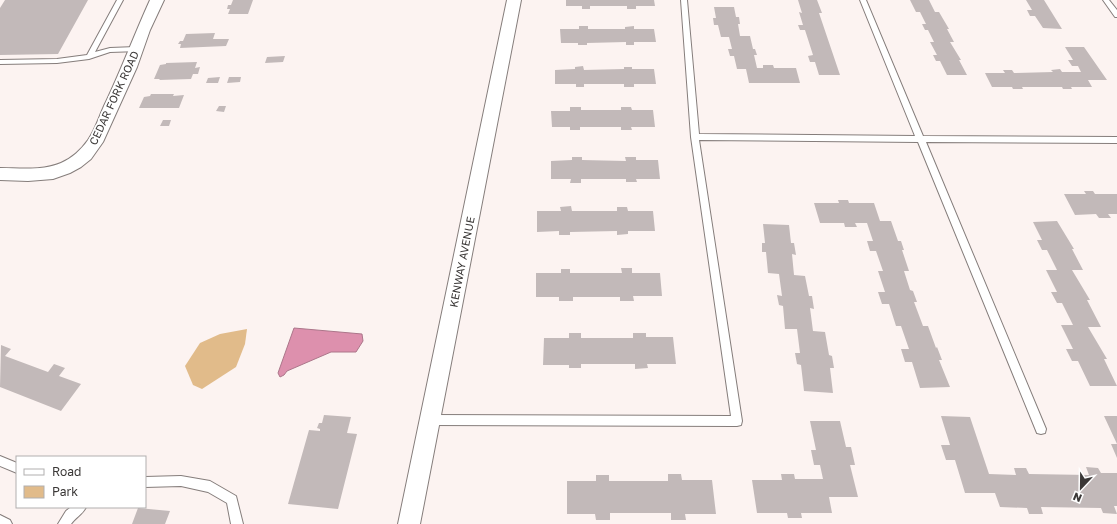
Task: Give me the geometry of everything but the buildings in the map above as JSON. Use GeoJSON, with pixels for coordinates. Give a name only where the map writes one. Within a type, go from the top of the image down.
{"type":"FeatureCollection","features":[{"type":"Feature","properties":{"kind":"street","name":"CEDAR FORK ROAD"},"geometry":{"type":"LineString","coordinates":[[0,174],[45,174],[59,171],[76,164],[82,158],[95,142],[130,66],[157,0]]}},
{"type":"Feature","properties":{"kind":"street","name":"KENWAY AVENUE"},"geometry":{"type":"LineString","coordinates":[[409,524],[514,0]]}},
{"type":"Feature","properties":{"kind":"lane"},"geometry":{"type":"LineString","coordinates":[[89,57],[120,0]]}},
{"type":"Feature","properties":{"kind":"lane"},"geometry":{"type":"LineString","coordinates":[[430,420],[737,421],[695,137],[684,0]]}},
{"type":"Feature","properties":{"kind":"lane"},"geometry":{"type":"LineString","coordinates":[[863,0],[1042,429]]}},
{"type":"Feature","properties":{"kind":"lane"},"geometry":{"type":"LineString","coordinates":[[1106,0],[1117,15]]}},
{"type":"Feature","properties":{"kind":"lane"},"geometry":{"type":"LineString","coordinates":[[0,62],[57,61],[89,57],[110,50],[136,49]]}},
{"type":"Feature","properties":{"kind":"lane"},"geometry":{"type":"LineString","coordinates":[[695,137],[1117,140]]}},
{"type":"Feature","properties":{"kind":"lane"},"geometry":{"type":"LineString","coordinates":[[0,461],[16,468]]}},
{"type":"Feature","properties":{"kind":"lane"},"geometry":{"type":"LineString","coordinates":[[146,482],[181,481],[210,487],[232,500],[237,524]]}},
{"type":"Feature","properties":{"kind":"lane"},"geometry":{"type":"LineString","coordinates":[[64,524],[70,515],[79,508]]}},
{"type":"Feature","properties":{"kind":"lane"},"geometry":{"type":"LineString","coordinates":[[0,521],[6,524]]}},
{"type":"Feature","properties":{"kind":"green space"},"geometry":{"type":"Polygon","coordinates":[[[247,329],[245,344],[236,367],[202,389],[193,385],[185,366],[200,343],[220,334],[247,329]]]}},
{"type":"Feature","properties":{"kind":"shaded area"},"geometry":{"type":"Polygon","coordinates":[[[294,328],[362,334],[363,341],[356,352],[331,352],[287,371],[280,377],[278,373],[294,328]]]}}]}
